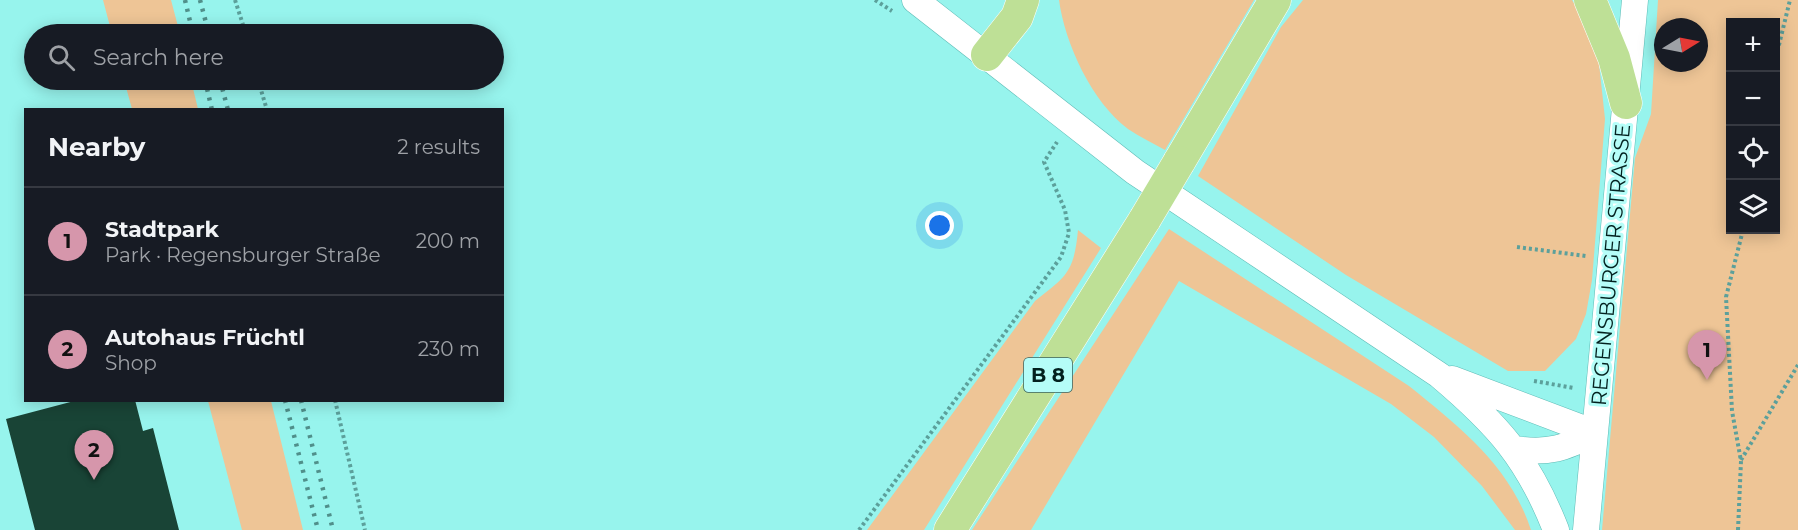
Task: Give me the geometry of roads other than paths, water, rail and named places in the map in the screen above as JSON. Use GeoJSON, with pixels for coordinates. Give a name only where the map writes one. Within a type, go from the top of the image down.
{"type":"FeatureCollection","features":[{"type":"Feature","properties":{"kind":"main road"},"geometry":{"type":"LineString","coordinates":[[987,55],[1017,17],[1023,0]]}},
{"type":"Feature","properties":{"kind":"main road","name":"B 8"},"geometry":{"type":"LineString","coordinates":[[950,530],[1145,219],[1275,0]]}},
{"type":"Feature","properties":{"kind":"main road"},"geometry":{"type":"LineString","coordinates":[[1590,0],[1614,58],[1626,104]]}},
{"type":"Feature","properties":{"kind":"street"},"geometry":{"type":"LineString","coordinates":[[915,0],[1135,172],[1439,375],[1483,412],[1514,449],[1542,493],[1556,530]]}},
{"type":"Feature","properties":{"kind":"street","name":"REGENSBURGER STRASSE"},"geometry":{"type":"LineString","coordinates":[[1586,530],[1635,0]]}},
{"type":"Feature","properties":{"kind":"street"},"geometry":{"type":"LineString","coordinates":[[1439,375],[1595,433]]}},
{"type":"Feature","properties":{"kind":"street"},"geometry":{"type":"LineString","coordinates":[[1514,449],[1552,451],[1564,448],[1595,433]]}},
{"type":"Feature","properties":{"kind":"railway"},"geometry":{"type":"LineString","coordinates":[[185,0],[191,24]]}},
{"type":"Feature","properties":{"kind":"railway"},"geometry":{"type":"LineString","coordinates":[[200,0],[206,24]]}},
{"type":"Feature","properties":{"kind":"railway"},"geometry":{"type":"LineString","coordinates":[[207,90],[212,108]]}},
{"type":"Feature","properties":{"kind":"railway"},"geometry":{"type":"LineString","coordinates":[[223,90],[227,108]]}},
{"type":"Feature","properties":{"kind":"railway"},"geometry":{"type":"LineString","coordinates":[[286,402],[318,530]]}},
{"type":"Feature","properties":{"kind":"railway"},"geometry":{"type":"LineString","coordinates":[[301,402],[333,530]]}},
{"type":"Feature","properties":{"kind":"place","name":"Stadtpark"},"geometry":{"type":"Point","coordinates":[1707,380]}},
{"type":"Feature","properties":{"kind":"place","name":"Autohaus Früchtl"},"geometry":{"type":"Point","coordinates":[94,480]}}]}
